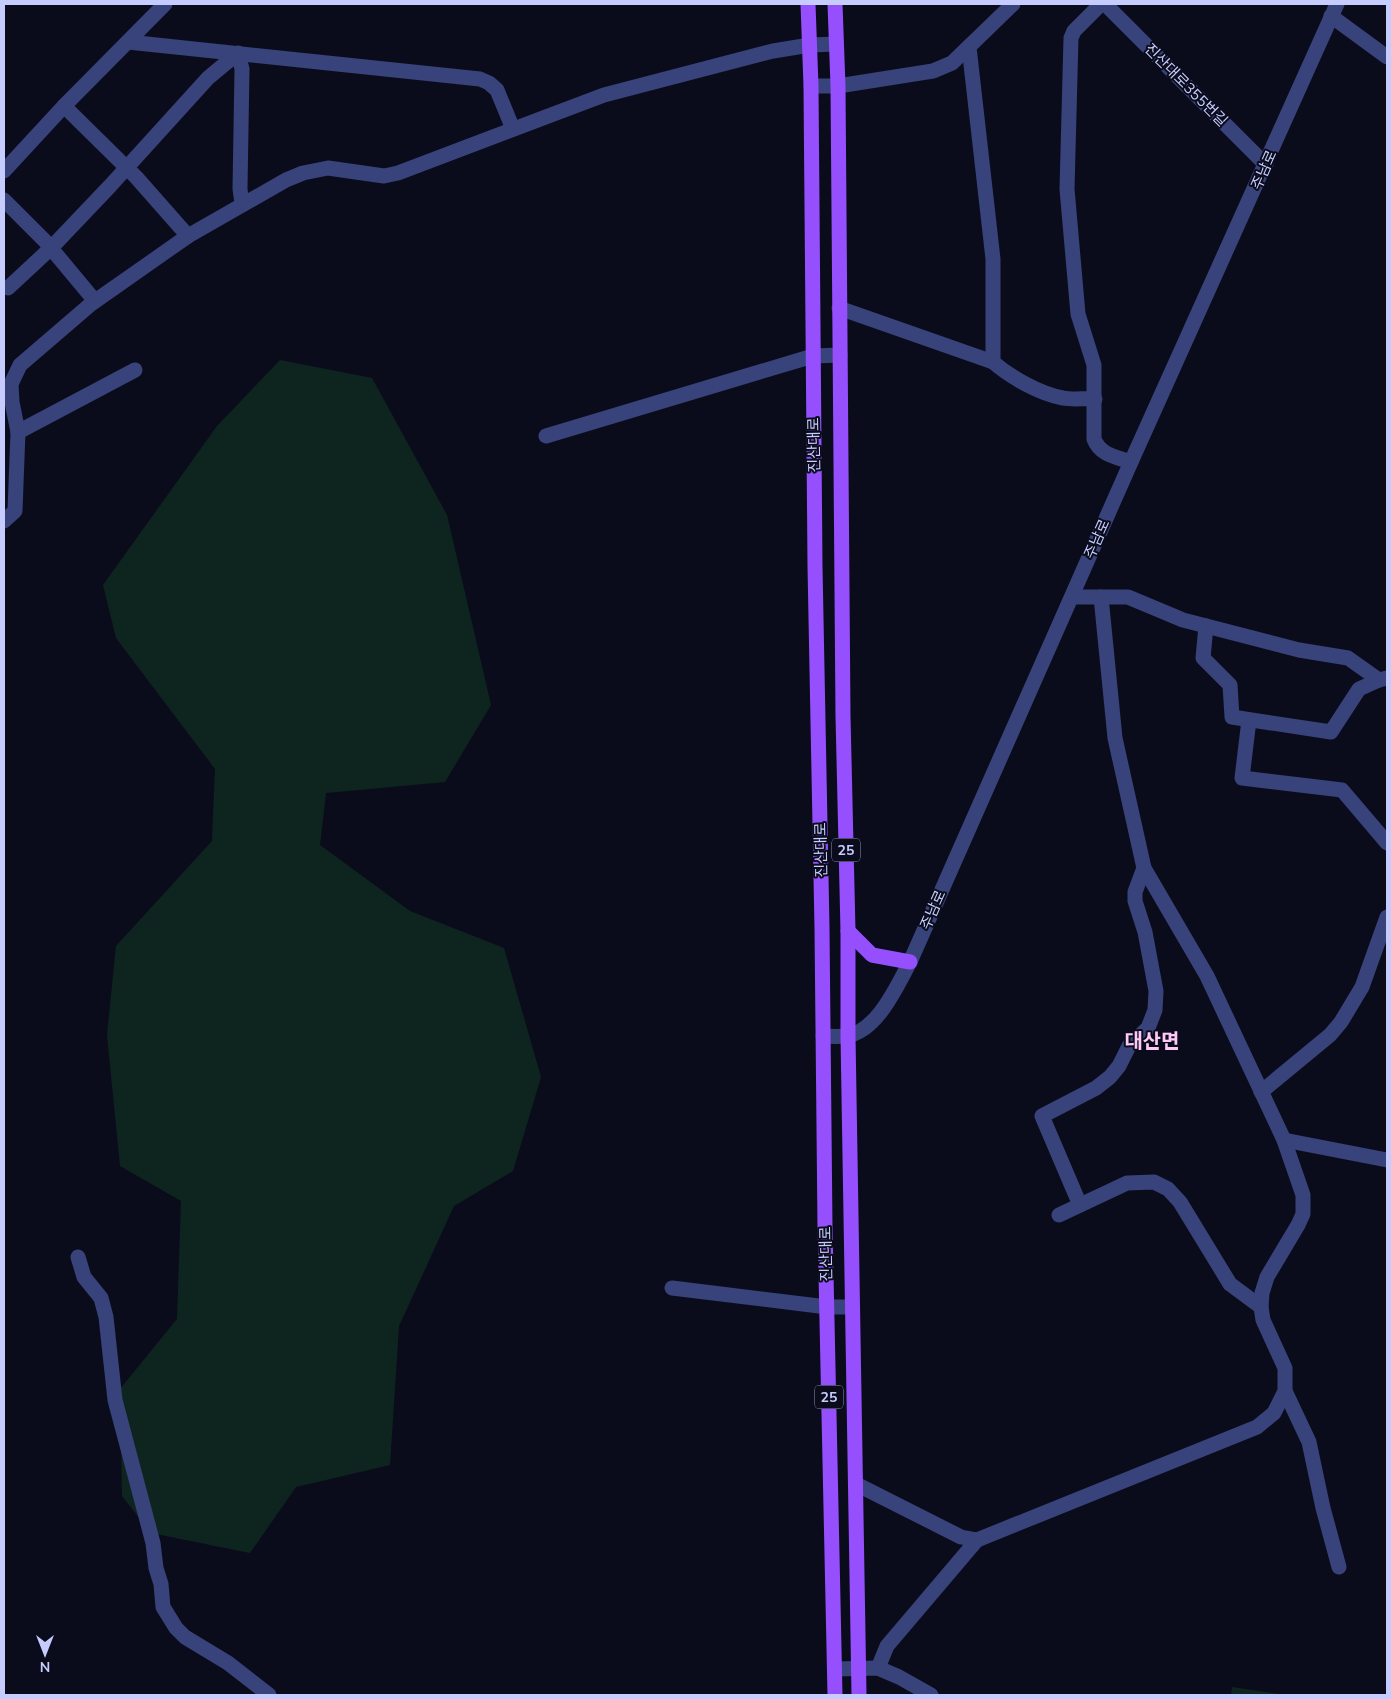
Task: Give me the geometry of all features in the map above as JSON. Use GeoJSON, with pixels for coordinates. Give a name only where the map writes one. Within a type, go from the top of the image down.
{"type":"FeatureCollection","features":[{"type":"Feature","properties":{"kind":"main road","name":"진산대로"},"geometry":{"type":"LineString","coordinates":[[808,4],[811,86],[815,566],[822,918],[822,1036],[835,1695]]}},
{"type":"Feature","properties":{"kind":"main road","name":"진산대로"},"geometry":{"type":"LineString","coordinates":[[835,4],[838,86],[843,725],[848,931],[848,1036],[859,1695]]}},
{"type":"Feature","properties":{"kind":"main road"},"geometry":{"type":"LineString","coordinates":[[848,931],[872,955],[910,962]]}},
{"type":"Feature","properties":{"kind":"street"},"geometry":{"type":"LineString","coordinates":[[4,171],[64,106],[165,4]]}},
{"type":"Feature","properties":{"kind":"street"},"geometry":{"type":"LineString","coordinates":[[811,86],[838,86],[933,71],[952,63],[1013,4]]}},
{"type":"Feature","properties":{"kind":"street"},"geometry":{"type":"LineString","coordinates":[[1101,4],[1074,32],[1071,38],[1068,189],[1078,314],[1094,365],[1094,439],[1097,447],[1106,454],[1131,462]]}},
{"type":"Feature","properties":{"kind":"street","name":"진산대로355번길"},"geometry":{"type":"LineString","coordinates":[[1105,4],[1266,165]]}},
{"type":"Feature","properties":{"kind":"street"},"geometry":{"type":"LineString","coordinates":[[1334,10],[1387,57]]}},
{"type":"Feature","properties":{"kind":"street","name":"주남로"},"geometry":{"type":"LineString","coordinates":[[822,1036],[848,1036],[866,1027],[877,1017],[888,1001],[910,962],[1131,462],[1334,10]]}},
{"type":"Feature","properties":{"kind":"street"},"geometry":{"type":"LineString","coordinates":[[128,42],[480,79],[489,83],[497,90],[513,130]]}},
{"type":"Feature","properties":{"kind":"street"},"geometry":{"type":"LineString","coordinates":[[4,521],[15,511],[18,432],[8,404],[11,384],[20,365],[95,301],[188,236],[242,203],[286,180],[317,169],[328,168],[384,176],[398,173],[604,95],[772,51],[810,45],[836,44]]}},
{"type":"Feature","properties":{"kind":"street"},"geometry":{"type":"LineString","coordinates":[[969,47],[993,259],[993,362]]}},
{"type":"Feature","properties":{"kind":"street"},"geometry":{"type":"LineString","coordinates":[[8,288],[51,248],[127,168],[208,78],[238,53]]}},
{"type":"Feature","properties":{"kind":"street"},"geometry":{"type":"LineString","coordinates":[[238,53],[242,69],[240,189],[242,203]]}},
{"type":"Feature","properties":{"kind":"street"},"geometry":{"type":"LineString","coordinates":[[64,106],[127,168],[188,236]]}},
{"type":"Feature","properties":{"kind":"street"},"geometry":{"type":"LineString","coordinates":[[4,200],[51,248],[95,301]]}},
{"type":"Feature","properties":{"kind":"street"},"geometry":{"type":"LineString","coordinates":[[840,308],[993,362],[1007,373],[1040,390],[1063,398],[1095,398]]}},
{"type":"Feature","properties":{"kind":"street"},"geometry":{"type":"LineString","coordinates":[[546,436],[813,356],[840,355]]}},
{"type":"Feature","properties":{"kind":"street"},"geometry":{"type":"LineString","coordinates":[[18,432],[135,370]]}},
{"type":"Feature","properties":{"kind":"street"},"geometry":{"type":"LineString","coordinates":[[1072,597],[1128,597],[1183,620],[1300,650],[1348,658],[1383,679]]}},
{"type":"Feature","properties":{"kind":"street"},"geometry":{"type":"LineString","coordinates":[[1101,597],[1115,738],[1144,868],[1207,976],[1284,1140],[1303,1195],[1303,1214],[1267,1277],[1262,1293],[1261,1307],[1263,1320],[1285,1368],[1285,1391],[1309,1442],[1323,1508],[1339,1567]]}},
{"type":"Feature","properties":{"kind":"street"},"geometry":{"type":"LineString","coordinates":[[1206,626],[1203,658],[1230,685],[1232,717],[1331,732],[1359,689],[1383,679]]}},
{"type":"Feature","properties":{"kind":"street"},"geometry":{"type":"LineString","coordinates":[[1250,720],[1242,778],[1342,790],[1387,842]]}},
{"type":"Feature","properties":{"kind":"street"},"geometry":{"type":"LineString","coordinates":[[1080,1205],[1042,1116],[1096,1088],[1110,1077],[1119,1066],[1130,1046],[1148,1028],[1155,1010],[1156,991],[1145,932],[1135,901],[1135,892],[1144,868]]}},
{"type":"Feature","properties":{"kind":"street"},"geometry":{"type":"LineString","coordinates":[[1262,1092],[1330,1035],[1341,1022],[1362,988],[1387,917]]}},
{"type":"Feature","properties":{"kind":"street"},"geometry":{"type":"LineString","coordinates":[[1284,1140],[1387,1160]]}},
{"type":"Feature","properties":{"kind":"street"},"geometry":{"type":"LineString","coordinates":[[1059,1215],[1127,1183],[1154,1182],[1168,1189],[1180,1202],[1230,1284],[1261,1307]]}},
{"type":"Feature","properties":{"kind":"street"},"geometry":{"type":"LineString","coordinates":[[78,1258],[84,1277],[101,1298],[106,1317],[116,1400],[153,1543],[156,1568],[161,1584],[163,1607],[176,1628],[185,1637],[228,1663],[269,1695]]}},
{"type":"Feature","properties":{"kind":"street"},"geometry":{"type":"LineString","coordinates":[[672,1288],[827,1307],[852,1307]]}},
{"type":"Feature","properties":{"kind":"street"},"geometry":{"type":"LineString","coordinates":[[878,1668],[887,1646],[977,1540],[1257,1427],[1274,1413],[1285,1391]]}},
{"type":"Feature","properties":{"kind":"street"},"geometry":{"type":"LineString","coordinates":[[856,1484],[961,1537],[977,1540]]}},
{"type":"Feature","properties":{"kind":"street"},"geometry":{"type":"LineString","coordinates":[[834,1669],[878,1668],[899,1677],[931,1695]]}},
{"type":"Feature","properties":{"kind":"green space"},"geometry":{"type":"Polygon","coordinates":[[[280,360],[372,378],[447,515],[491,705],[445,782],[326,793],[320,845],[410,911],[504,948],[541,1077],[513,1171],[454,1206],[399,1326],[390,1465],[296,1487],[250,1553],[151,1533],[122,1496],[120,1389],[177,1319],[181,1201],[120,1166],[107,1035],[116,946],[212,841],[215,769],[116,638],[103,585],[217,426],[280,360]]]}},
{"type":"Feature","properties":{"kind":"green space"},"geometry":{"type":"Polygon","coordinates":[[[1232,1687],[1286,1695],[1231,1695],[1232,1687]]]}},
{"type":"Feature","properties":{"kind":"district","name":"대산면"},"geometry":{"type":"Point","coordinates":[1152,1041]}}]}
